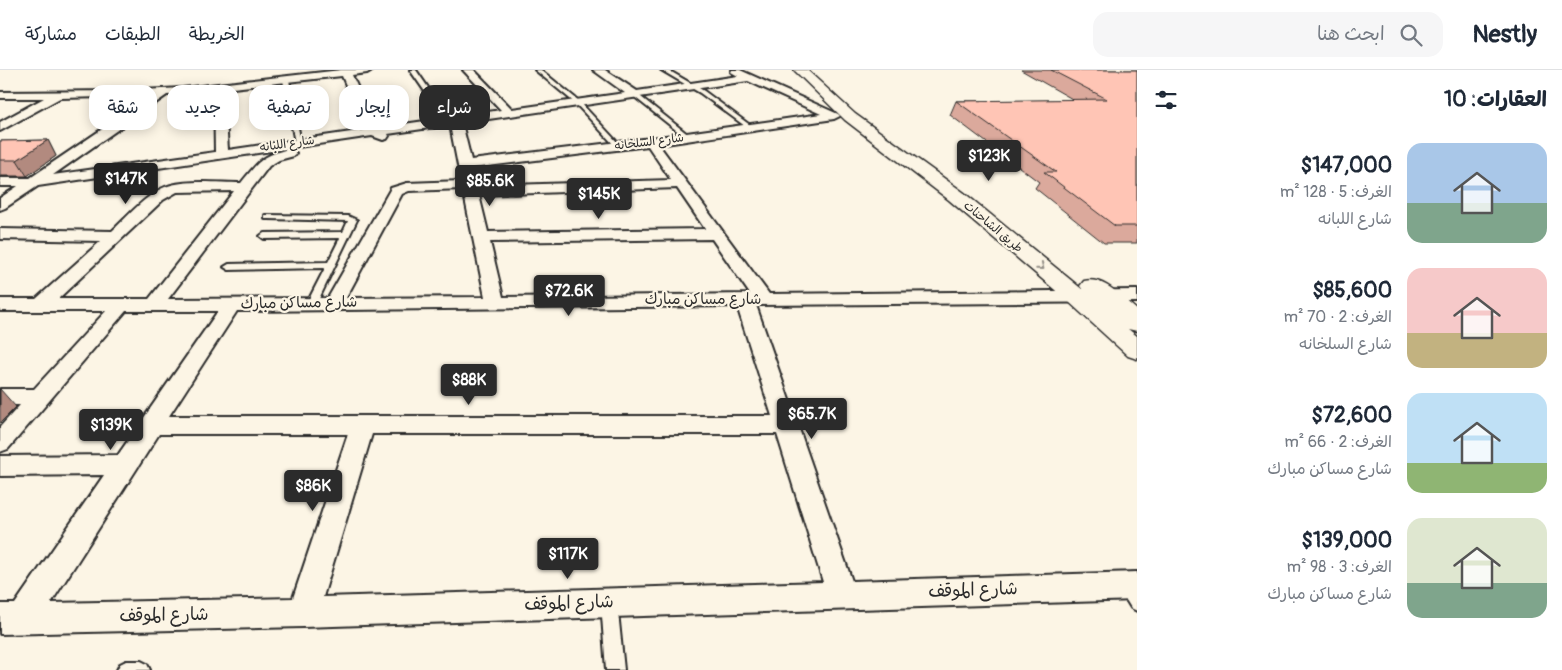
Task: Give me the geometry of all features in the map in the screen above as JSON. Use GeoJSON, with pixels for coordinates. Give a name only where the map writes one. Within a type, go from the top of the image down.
{"type":"FeatureCollection","features":[{"type":"Feature","properties":{"kind":"main road","name":"طريق الشاحنات"},"geometry":{"type":"LineString","coordinates":[[800,70],[842,117],[926,173],[1076,296],[1137,350]]}},
{"type":"Feature","properties":{"kind":"main road","name":"طريق الشاحنات"},"geometry":{"type":"LineString","coordinates":[[816,70],[868,115],[984,199],[1137,324]]}},
{"type":"Feature","properties":{"kind":"street"},"geometry":{"type":"LineString","coordinates":[[239,86],[367,70]]}},
{"type":"Feature","properties":{"kind":"street"},"geometry":{"type":"LineString","coordinates":[[468,70],[509,112]]}},
{"type":"Feature","properties":{"kind":"street"},"geometry":{"type":"LineString","coordinates":[[598,70],[634,94]]}},
{"type":"Feature","properties":{"kind":"street"},"geometry":{"type":"LineString","coordinates":[[732,70],[842,117]]}},
{"type":"Feature","properties":{"kind":"street"},"geometry":{"type":"LineString","coordinates":[[346,72],[372,132],[388,138]]}},
{"type":"Feature","properties":{"kind":"street","name":"شارع اللبانه"},"geometry":{"type":"LineString","coordinates":[[490,116],[748,78]]}},
{"type":"Feature","properties":{"kind":"street"},"geometry":{"type":"LineString","coordinates":[[0,205],[164,92]]}},
{"type":"Feature","properties":{"kind":"street"},"geometry":{"type":"LineString","coordinates":[[0,95],[167,92]]}},
{"type":"Feature","properties":{"kind":"street"},"geometry":{"type":"LineString","coordinates":[[0,128],[57,95]]}},
{"type":"Feature","properties":{"kind":"street","name":"شارع السلخانه"},"geometry":{"type":"LineString","coordinates":[[465,165],[842,117]]}},
{"type":"Feature","properties":{"kind":"street"},"geometry":{"type":"LineString","coordinates":[[0,119],[15,119]]}},
{"type":"Feature","properties":{"kind":"street","name":"شارع اللبانه"},"geometry":{"type":"LineString","coordinates":[[0,182],[33,182],[372,132],[419,127]]}},
{"type":"Feature","properties":{"kind":"street"},"geometry":{"type":"LineString","coordinates":[[221,130],[222,154]]}},
{"type":"Feature","properties":{"kind":"street"},"geometry":{"type":"LineString","coordinates":[[154,305],[264,163],[274,157],[388,138],[423,130]]}},
{"type":"Feature","properties":{"kind":"street"},"geometry":{"type":"LineString","coordinates":[[456,130],[496,301]]}},
{"type":"Feature","properties":{"kind":"street"},"geometry":{"type":"LineString","coordinates":[[651,142],[717,234],[754,299],[786,425],[842,594]]}},
{"type":"Feature","properties":{"kind":"street"},"geometry":{"type":"LineString","coordinates":[[335,302],[396,191],[407,186],[470,188],[681,184]]}},
{"type":"Feature","properties":{"kind":"street"},"geometry":{"type":"LineString","coordinates":[[41,305],[158,197],[169,190],[177,188],[244,187]]}},
{"type":"Feature","properties":{"kind":"street"},"geometry":{"type":"LineString","coordinates":[[0,234],[116,236]]}},
{"type":"Feature","properties":{"kind":"street"},"geometry":{"type":"LineString","coordinates":[[481,237],[717,234]]}},
{"type":"Feature","properties":{"kind":"street","name":"شارع مساكن مبارك"},"geometry":{"type":"LineString","coordinates":[[0,305],[231,305],[335,302],[1137,296]]}},
{"type":"Feature","properties":{"kind":"street"},"geometry":{"type":"LineString","coordinates":[[0,444],[121,305]]}},
{"type":"Feature","properties":{"kind":"street"},"geometry":{"type":"LineString","coordinates":[[12,619],[125,466],[231,305]]}},
{"type":"Feature","properties":{"kind":"street"},"geometry":{"type":"LineString","coordinates":[[0,397],[41,397]]}},
{"type":"Feature","properties":{"kind":"street"},"geometry":{"type":"LineString","coordinates":[[152,425],[786,425]]}},
{"type":"Feature","properties":{"kind":"street"},"geometry":{"type":"LineString","coordinates":[[303,612],[362,425]]}},
{"type":"Feature","properties":{"kind":"street"},"geometry":{"type":"LineString","coordinates":[[0,466],[125,466]]}},
{"type":"Feature","properties":{"kind":"street","name":"شارع الموقف"},"geometry":{"type":"LineString","coordinates":[[12,619],[303,612],[842,594],[1133,592]]}},
{"type":"Feature","properties":{"kind":"lane"},"geometry":{"type":"LineString","coordinates":[[413,70],[425,85]]}},
{"type":"Feature","properties":{"kind":"lane"},"geometry":{"type":"LineString","coordinates":[[538,70],[576,102],[618,146]]}},
{"type":"Feature","properties":{"kind":"lane"},"geometry":{"type":"LineString","coordinates":[[664,70],[751,128]]}},
{"type":"Feature","properties":{"kind":"lane"},"geometry":{"type":"LineString","coordinates":[[286,80],[298,143]]}},
{"type":"Feature","properties":{"kind":"lane"},"geometry":{"type":"LineString","coordinates":[[634,94],[688,137]]}},
{"type":"Feature","properties":{"kind":"lane"},"geometry":{"type":"LineString","coordinates":[[268,217],[350,218],[353,221],[312,303]]}},
{"type":"Feature","properties":{"kind":"lane"},"geometry":{"type":"LineString","coordinates":[[264,236],[346,235]]}},
{"type":"Feature","properties":{"kind":"lane"},"geometry":{"type":"LineString","coordinates":[[229,267],[331,265]]}},
{"type":"Feature","properties":{"kind":"lane"},"geometry":{"type":"LineString","coordinates":[[609,602],[615,670]]}},
{"type":"Feature","properties":{"kind":"lane"},"geometry":{"type":"LineString","coordinates":[[126,670],[141,670]]}},
{"type":"Feature","properties":{"kind":"building"},"geometry":{"type":"Polygon","coordinates":[[[1051,70],[1137,70],[1137,226],[1115,226],[1044,172],[1056,172],[956,101],[1107,99],[1051,70]]]}},
{"type":"Feature","properties":{"kind":"building"},"geometry":{"type":"Polygon","coordinates":[[[48,140],[17,160],[0,160],[0,141],[48,140]]]}}]}
